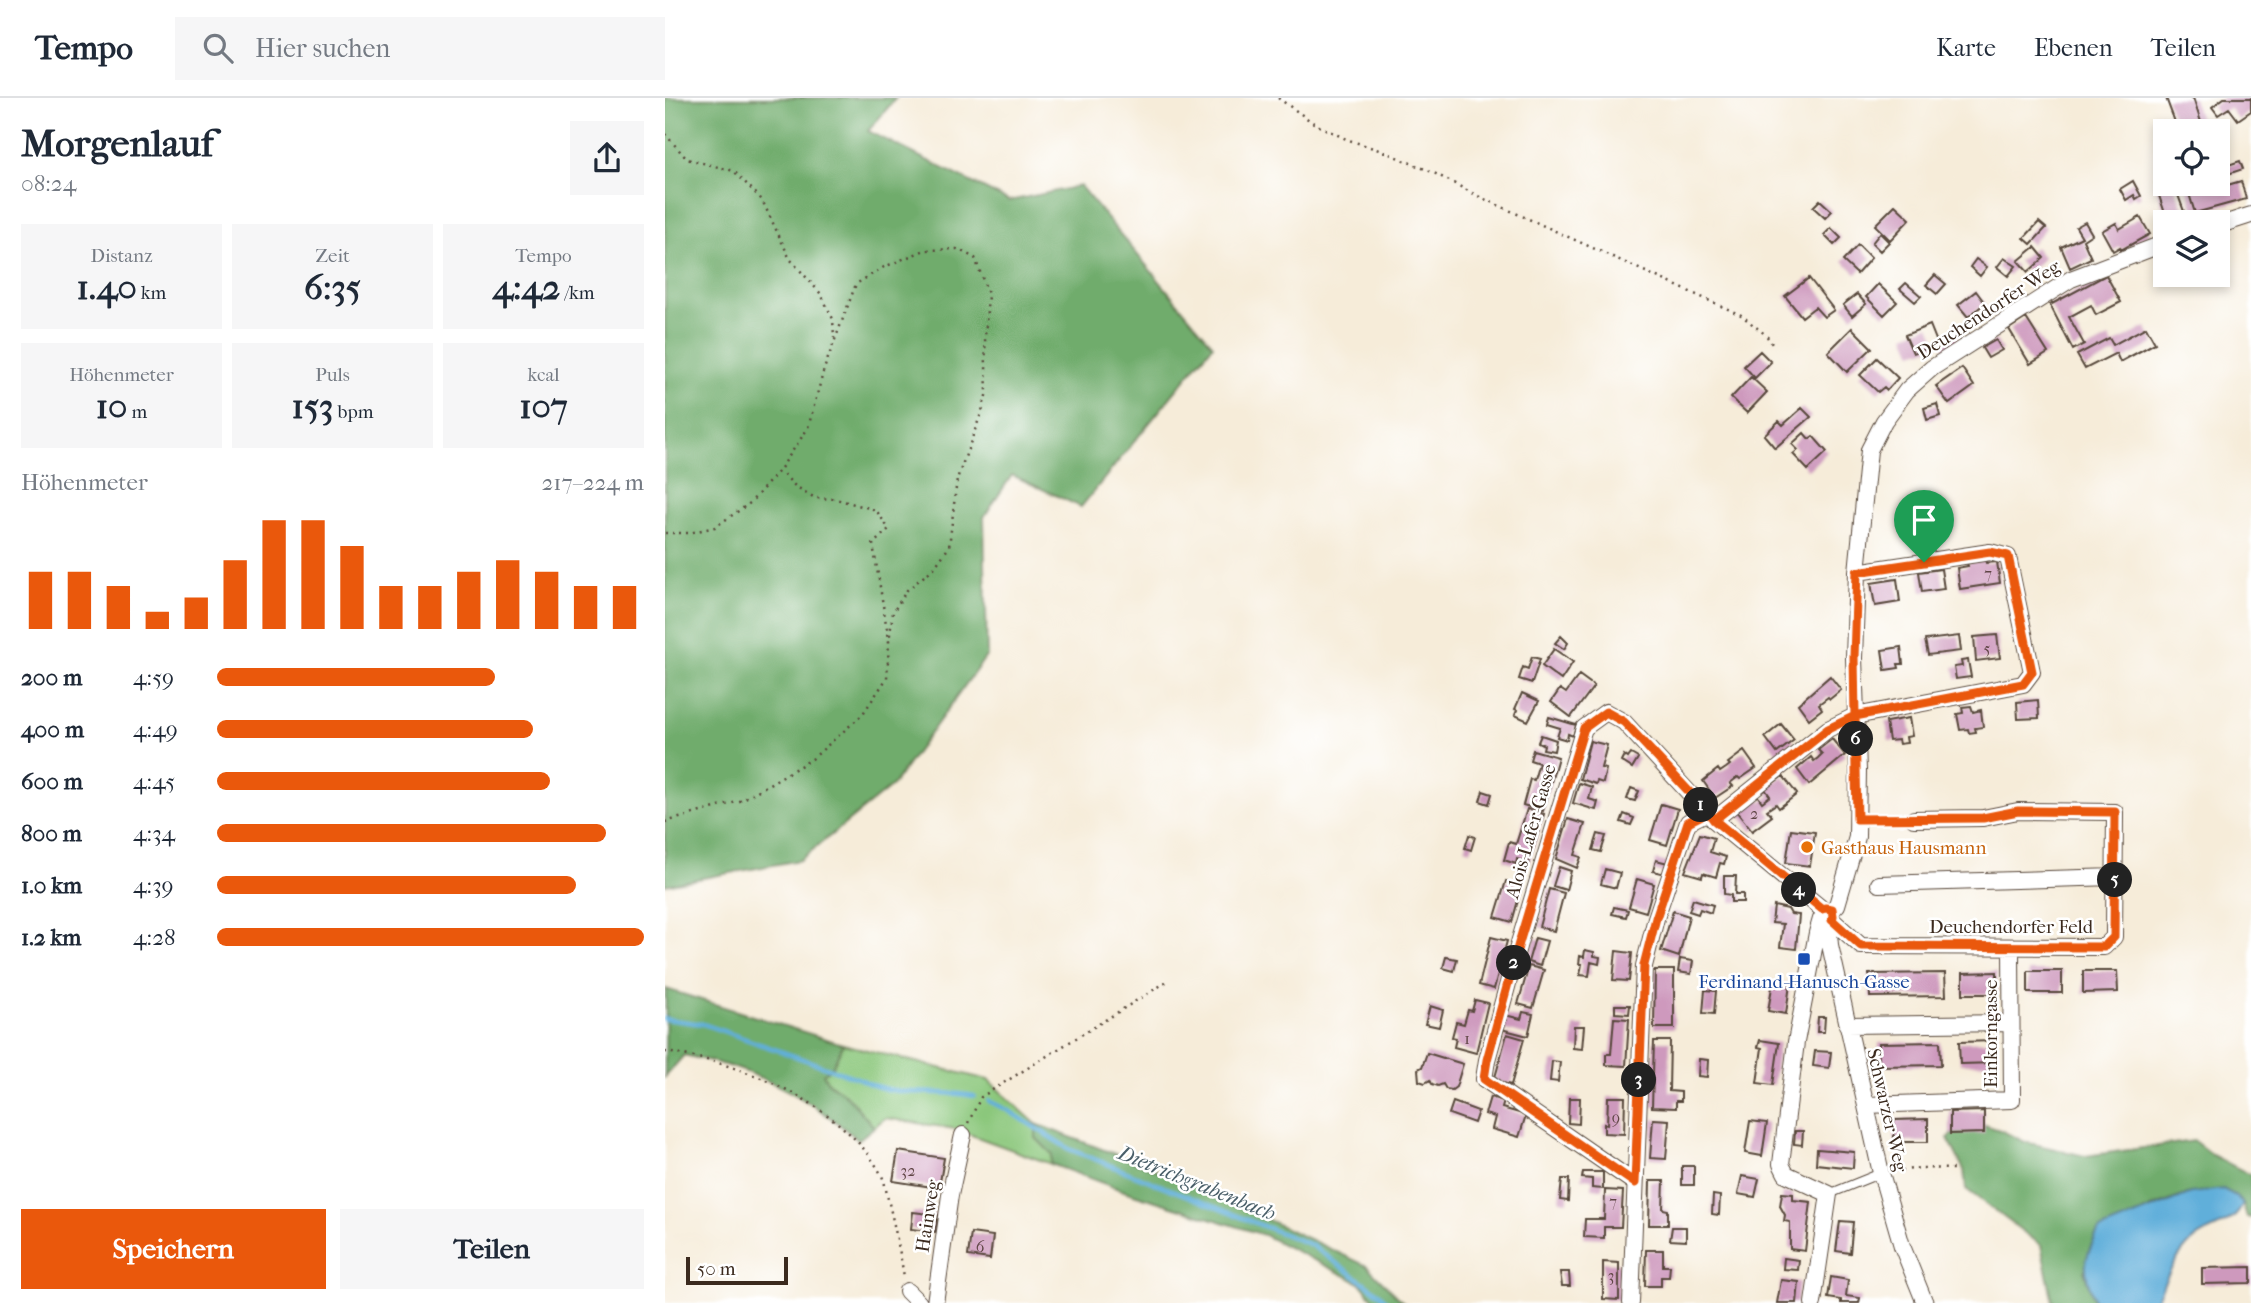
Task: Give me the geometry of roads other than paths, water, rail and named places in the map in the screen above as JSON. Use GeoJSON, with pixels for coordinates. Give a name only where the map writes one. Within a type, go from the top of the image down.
{"type":"FeatureCollection","features":[{"type":"Feature","properties":{"kind":"street"},"geometry":{"type":"LineString","coordinates":[[2230,222],[2251,215]]}},
{"type":"Feature","properties":{"kind":"street","name":"Deuchendorfer Weg"},"geometry":{"type":"LineString","coordinates":[[1827,916],[1837,905],[1857,837],[1854,657],[1857,572],[1869,450],[1884,421],[1907,390],[1932,368],[2071,279],[2153,248]]}},
{"type":"Feature","properties":{"kind":"street"},"geometry":{"type":"LineString","coordinates":[[1631,1303],[1644,965],[1656,918],[1688,822],[1711,816],[1828,729],[1855,716],[2023,684],[2032,672],[2008,556],[1990,552],[1857,572]]}},
{"type":"Feature","properties":{"kind":"street","name":"Alois-Lafer-Gasse"},"geometry":{"type":"LineString","coordinates":[[1635,1183],[1484,1079],[1534,892],[1584,728],[1606,712],[1624,722],[1711,816],[1827,916]]}},
{"type":"Feature","properties":{"kind":"street","name":"Deuchendorfer Feld"},"geometry":{"type":"LineString","coordinates":[[1827,916],[1861,946],[2104,947],[2114,937],[2115,812],[2018,811],[1983,818],[1915,819]]}},
{"type":"Feature","properties":{"kind":"street"},"geometry":{"type":"LineString","coordinates":[[1879,884],[2115,877]]}},
{"type":"Feature","properties":{"kind":"street"},"geometry":{"type":"LineString","coordinates":[[1813,1303],[1829,1194],[1786,1174],[1780,1164],[1796,1042],[1817,933],[1827,916]]}},
{"type":"Feature","properties":{"kind":"street","name":"Schwarzer Weg"},"geometry":{"type":"LineString","coordinates":[[1827,916],[1830,945],[1881,1172],[1902,1246],[1925,1303]]}},
{"type":"Feature","properties":{"kind":"street","name":"Einkorngasse"},"geometry":{"type":"LineString","coordinates":[[1867,1105],[2012,1100],[2011,948]]}},
{"type":"Feature","properties":{"kind":"street"},"geometry":{"type":"LineString","coordinates":[[1847,1025],[2011,1023]]}},
{"type":"Feature","properties":{"kind":"street","name":"Hainweg"},"geometry":{"type":"LineString","coordinates":[[935,1303],[950,1195],[963,1135]]}},
{"type":"Feature","properties":{"kind":"street"},"geometry":{"type":"LineString","coordinates":[[907,1291],[919,1303]]}},
{"type":"Feature","properties":{"kind":"lane"},"geometry":{"type":"LineString","coordinates":[[1829,1194],[1881,1172]]}},
{"type":"Feature","properties":{"kind":"water"},"geometry":{"type":"Polygon","coordinates":[[[2223,1189],[2236,1196],[2243,1204],[2239,1212],[2227,1222],[2191,1242],[2175,1263],[2155,1303],[2095,1303],[2086,1266],[2089,1251],[2099,1230],[2191,1193],[2223,1189]]]}},
{"type":"Feature","properties":{"kind":"waterway","name":"Dietrichgrabenbach"},"geometry":{"type":"LineString","coordinates":[[665,1019],[703,1024],[887,1089],[974,1096]]}},
{"type":"Feature","properties":{"kind":"waterway","name":"Dietrichgrabenbach"},"geometry":{"type":"LineString","coordinates":[[989,1101],[1069,1149],[1311,1245],[1380,1294],[1388,1303]]}},
{"type":"Feature","properties":{"kind":"place","name":"Gasthaus Hausmann"},"geometry":{"type":"Point","coordinates":[1807,847]}},
{"type":"Feature","properties":{"kind":"place","name":"Ferdinand-Hanusch-Gasse"},"geometry":{"type":"Point","coordinates":[1804,959]}}]}
